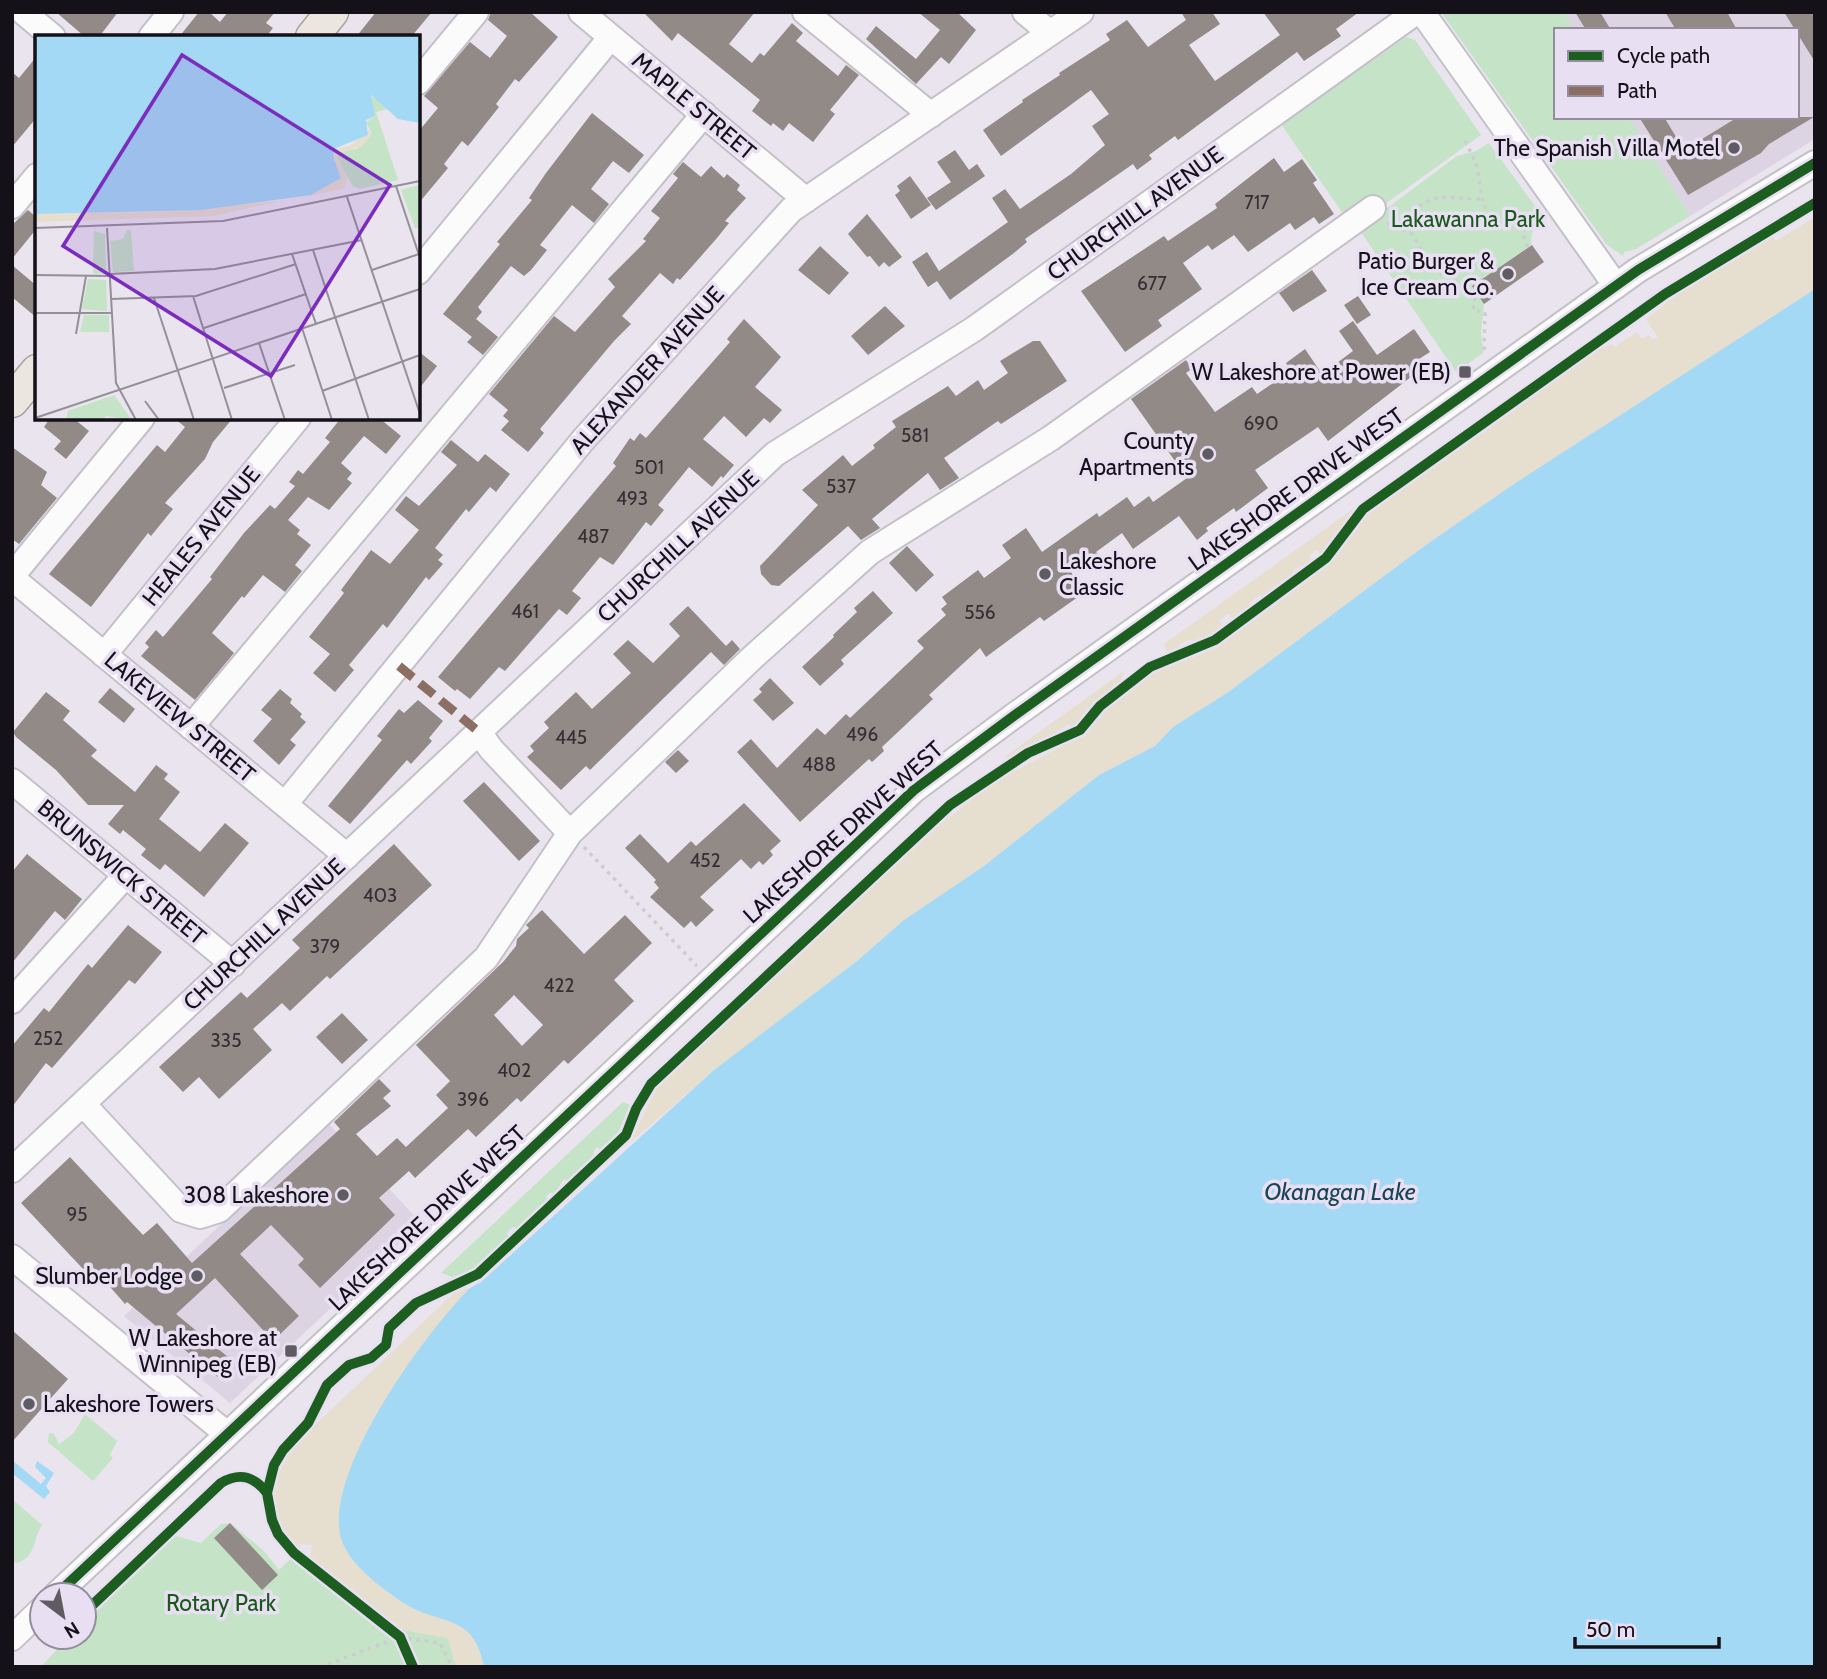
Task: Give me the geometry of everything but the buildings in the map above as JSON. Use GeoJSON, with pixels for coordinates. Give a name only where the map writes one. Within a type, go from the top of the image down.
{"type":"FeatureCollection","features":[{"type":"Feature","properties":{"kind":"main road"},"geometry":{"type":"LineString","coordinates":[[314,35],[332,12]]}},
{"type":"Feature","properties":{"kind":"main road"},"geometry":{"type":"LineString","coordinates":[[12,401],[35,373]]}},
{"type":"Feature","properties":{"kind":"street"},"geometry":{"type":"LineString","coordinates":[[12,25],[23,12],[51,35]]}},
{"type":"Feature","properties":{"kind":"street"},"geometry":{"type":"LineString","coordinates":[[153,35],[171,12]]}},
{"type":"Feature","properties":{"kind":"street"},"geometry":{"type":"LineString","coordinates":[[420,80],[476,12]]}},
{"type":"Feature","properties":{"kind":"street","name":"MAPLE STREET"},"geometry":{"type":"LineString","coordinates":[[581,12],[806,200]]}},
{"type":"Feature","properties":{"kind":"street"},"geometry":{"type":"LineString","coordinates":[[805,12],[930,115]]}},
{"type":"Feature","properties":{"kind":"street"},"geometry":{"type":"LineString","coordinates":[[1025,12],[1050,33]]}},
{"type":"Feature","properties":{"kind":"street","name":"ALEXANDER AVENUE"},"geometry":{"type":"LineString","coordinates":[[285,804],[583,440],[791,211],[1080,12]]}},
{"type":"Feature","properties":{"kind":"street","name":"CHURCHILL AVENUE"},"geometry":{"type":"LineString","coordinates":[[12,1170],[775,454],[974,329],[1416,12]]}},
{"type":"Feature","properties":{"kind":"street"},"geometry":{"type":"LineString","coordinates":[[1422,12],[1616,286]]}},
{"type":"Feature","properties":{"kind":"street"},"geometry":{"type":"LineString","coordinates":[[420,270],[611,37]]}},
{"type":"Feature","properties":{"kind":"street"},"geometry":{"type":"LineString","coordinates":[[191,727],[704,114]]}},
{"type":"Feature","properties":{"kind":"street","name":"LAKESHORE DRIVE WEST"},"geometry":{"type":"LineString","coordinates":[[71,1581],[914,790],[1616,286],[1815,163]]}},
{"type":"Feature","properties":{"kind":"street"},"geometry":{"type":"LineString","coordinates":[[12,205],[35,178]]}},
{"type":"Feature","properties":{"kind":"street"},"geometry":{"type":"LineString","coordinates":[[83,1104],[181,1210],[200,1216],[219,1210],[486,958],[570,833],[752,658],[870,552],[1051,438],[1377,215]]}},
{"type":"Feature","properties":{"kind":"street"},"geometry":{"type":"LineString","coordinates":[[12,577],[140,420]]}},
{"type":"Feature","properties":{"kind":"street","name":"HEALES AVENUE"},"geometry":{"type":"LineString","coordinates":[[104,655],[296,420]]}},
{"type":"Feature","properties":{"kind":"street","name":"LAKEVIEW STREET"},"geometry":{"type":"LineString","coordinates":[[12,577],[347,856]]}},
{"type":"Feature","properties":{"kind":"street"},"geometry":{"type":"LineString","coordinates":[[479,732],[491,749],[570,833]]}},
{"type":"Feature","properties":{"kind":"street","name":"BRUNSWICK STREET"},"geometry":{"type":"LineString","coordinates":[[12,781],[233,964]]}},
{"type":"Feature","properties":{"kind":"street"},"geometry":{"type":"LineString","coordinates":[[12,1001],[126,875]]}},
{"type":"Feature","properties":{"kind":"street"},"geometry":{"type":"LineString","coordinates":[[12,1257],[226,1434]]}},
{"type":"Feature","properties":{"kind":"street"},"geometry":{"type":"LineString","coordinates":[[12,1638],[28,1623]]}},
{"type":"Feature","properties":{"kind":"path"},"geometry":{"type":"LineString","coordinates":[[1465,141],[1477,168],[1480,199],[1484,208],[1497,218],[1526,222]]}},
{"type":"Feature","properties":{"kind":"path"},"geometry":{"type":"LineString","coordinates":[[1480,199],[1446,195],[1421,204],[1408,221],[1411,234],[1435,271],[1446,274],[1469,291],[1475,299],[1473,310],[1485,312],[1482,335],[1485,356]]}},
{"type":"Feature","properties":{"kind":"path"},"geometry":{"type":"LineString","coordinates":[[1528,247],[1523,239],[1526,222],[1552,196]]}},
{"type":"Feature","properties":{"kind":"path"},"geometry":{"type":"LineString","coordinates":[[1377,215],[1386,227],[1391,223],[1411,234]]}},
{"type":"Feature","properties":{"kind":"path"},"geometry":{"type":"LineString","coordinates":[[1446,274],[1451,256]]}},
{"type":"Feature","properties":{"kind":"path"},"geometry":{"type":"LineString","coordinates":[[570,833],[711,980]]}},
{"type":"Feature","properties":{"kind":"path"},"geometry":{"type":"LineString","coordinates":[[396,1633],[409,1653]]}},
{"type":"Feature","properties":{"kind":"path"},"geometry":{"type":"LineString","coordinates":[[320,1667],[396,1633],[440,1643],[452,1667]]}},
{"type":"Feature","properties":{"kind":"shaded area"},"geometry":{"type":"Polygon","coordinates":[[[1564,12],[1815,12],[1815,139],[1690,216],[1630,119],[1799,119],[1799,28],[1574,28],[1564,12]]]}},
{"type":"Feature","properties":{"kind":"shaded area"},"geometry":{"type":"Polygon","coordinates":[[[328,1123],[421,1223],[230,1403],[124,1316],[328,1123]]]}},
{"type":"Feature","properties":{"kind":"green space","name":"Lakawanna Park"},"geometry":{"type":"Polygon","coordinates":[[[1441,12],[1564,12],[1574,28],[1554,28],[1554,119],[1630,119],[1690,216],[1636,249],[1624,252],[1623,256],[1607,245],[1441,12]]]}},
{"type":"Feature","properties":{"kind":"green space","name":"Lakawanna Park"},"geometry":{"type":"Polygon","coordinates":[[[1406,37],[1415,40],[1481,135],[1360,222],[1346,218],[1281,124],[1406,37]]]}},
{"type":"Feature","properties":{"kind":"green space","name":"Lakawanna Park"},"geometry":{"type":"Polygon","coordinates":[[[1489,143],[1543,217],[1532,232],[1531,245],[1472,286],[1484,304],[1481,332],[1483,353],[1456,372],[1359,229],[1457,156],[1476,151],[1489,143]]]}},
{"type":"Feature","properties":{"kind":"green space"},"geometry":{"type":"Polygon","coordinates":[[[623,1102],[630,1105],[617,1135],[600,1150],[597,1147],[593,1153],[595,1155],[567,1181],[564,1179],[554,1194],[551,1192],[546,1196],[548,1200],[516,1229],[513,1227],[507,1233],[509,1236],[473,1270],[452,1277],[441,1273],[623,1102]]]}},
{"type":"Feature","properties":{"kind":"green space"},"geometry":{"type":"Polygon","coordinates":[[[85,1414],[117,1441],[110,1455],[113,1458],[93,1481],[48,1442],[49,1433],[54,1434],[59,1444],[74,1433],[85,1414]]]}},
{"type":"Feature","properties":{"kind":"green space"},"geometry":{"type":"Polygon","coordinates":[[[12,1499],[42,1525],[31,1553],[16,1563],[12,1560],[12,1499]]]}},
{"type":"Feature","properties":{"kind":"green space","name":"Rotary Park"},"geometry":{"type":"Polygon","coordinates":[[[230,1523],[263,1550],[279,1570],[299,1551],[398,1629],[448,1638],[456,1667],[41,1667],[55,1651],[98,1651],[98,1606],[172,1535],[201,1543],[221,1524],[230,1523]]]}},
{"type":"Feature","properties":{"kind":"sand"},"geometry":{"type":"Polygon","coordinates":[[[1815,217],[1815,289],[1511,486],[1423,547],[1227,693],[1173,727],[1155,746],[1099,775],[984,866],[904,920],[857,961],[714,1070],[629,1144],[657,1088],[937,827],[995,781],[1076,739],[1092,720],[1153,671],[1224,641],[1331,561],[1367,514],[1599,349],[1612,344],[1615,347],[1637,332],[1642,339],[1649,335],[1653,340],[1658,337],[1646,319],[1678,294],[1773,236],[1776,241],[1815,217]]]}},
{"type":"Feature","properties":{"kind":"sand"},"geometry":{"type":"Polygon","coordinates":[[[1356,507],[1321,555],[1316,550],[1309,556],[1312,561],[1294,570],[1296,574],[1263,598],[1260,595],[1249,603],[1251,607],[1234,620],[1228,614],[1219,621],[1224,627],[1194,643],[1192,639],[1179,644],[1180,648],[1168,653],[1164,644],[1356,507]]]}},
{"type":"Feature","properties":{"kind":"sand"},"geometry":{"type":"Polygon","coordinates":[[[1124,671],[1120,682],[1094,704],[1073,729],[1069,724],[1058,731],[1060,734],[1007,760],[1006,756],[1124,671]]]}},
{"type":"Feature","properties":{"kind":"sand"},"geometry":{"type":"Polygon","coordinates":[[[470,1288],[373,1423],[347,1486],[349,1554],[380,1586],[401,1602],[464,1628],[473,1637],[484,1667],[456,1667],[448,1638],[398,1629],[310,1560],[312,1545],[300,1544],[299,1551],[289,1540],[276,1514],[274,1487],[276,1473],[291,1448],[456,1291],[470,1288]]]}},
{"type":"Feature","properties":{"kind":"water","name":"Okanagan Lake"},"geometry":{"type":"Polygon","coordinates":[[[1815,289],[1815,1667],[484,1667],[472,1636],[452,1622],[426,1614],[399,1600],[357,1565],[341,1538],[340,1510],[347,1477],[382,1405],[428,1337],[470,1288],[481,1282],[714,1070],[857,961],[904,920],[984,866],[1099,775],[1155,746],[1173,727],[1227,693],[1423,547],[1511,486],[1815,289]]]}},
{"type":"Feature","properties":{"kind":"water"},"geometry":{"type":"Polygon","coordinates":[[[12,1460],[41,1484],[46,1478],[35,1467],[37,1461],[54,1473],[46,1486],[50,1492],[44,1499],[12,1473],[12,1460]]]}},
{"type":"Feature","properties":{"kind":"marked path"},"geometry":{"type":"LineString","coordinates":[[399,666],[479,732]]}},
{"type":"Feature","properties":{"kind":"cycle path"},"geometry":{"type":"LineString","coordinates":[[71,1581],[914,790],[1638,270],[1815,163]]}},
{"type":"Feature","properties":{"kind":"cycle path"},"geometry":{"type":"LineString","coordinates":[[413,1667],[400,1637],[294,1553],[278,1534],[272,1520],[267,1493],[274,1465],[283,1450],[308,1423],[327,1385],[349,1365],[371,1358],[386,1345],[389,1328],[416,1303],[478,1274],[626,1135],[636,1109],[651,1084],[950,805],[1028,753],[1080,730],[1100,706],[1150,667],[1215,640],[1326,558],[1363,509],[1665,294],[1815,203]]}},
{"type":"Feature","properties":{"kind":"cycle path"},"geometry":{"type":"LineString","coordinates":[[98,1600],[221,1483],[240,1477],[252,1479],[267,1493]]}},
{"type":"Feature","properties":{"kind":"place","name":"The Spanish Villa Motel"},"geometry":{"type":"Point","coordinates":[1734,148]}},
{"type":"Feature","properties":{"kind":"place","name":"Patio Burger & Ice Cream Co."},"geometry":{"type":"Point","coordinates":[1508,274]}},
{"type":"Feature","properties":{"kind":"place","name":"W Lakeshore at Power (EB)"},"geometry":{"type":"Point","coordinates":[1465,372]}},
{"type":"Feature","properties":{"kind":"place","name":"County Apartments"},"geometry":{"type":"Point","coordinates":[1208,454]}},
{"type":"Feature","properties":{"kind":"place","name":"Lakeshore Classic"},"geometry":{"type":"Point","coordinates":[1045,574]}},
{"type":"Feature","properties":{"kind":"place","name":"308 Lakeshore"},"geometry":{"type":"Point","coordinates":[343,1195]}},
{"type":"Feature","properties":{"kind":"place","name":"Slumber Lodge"},"geometry":{"type":"Point","coordinates":[197,1276]}},
{"type":"Feature","properties":{"kind":"place","name":"W Lakeshore at Winnipeg (EB)"},"geometry":{"type":"Point","coordinates":[291,1351]}},
{"type":"Feature","properties":{"kind":"place","name":"Lakeshore Towers"},"geometry":{"type":"Point","coordinates":[29,1404]}}]}
